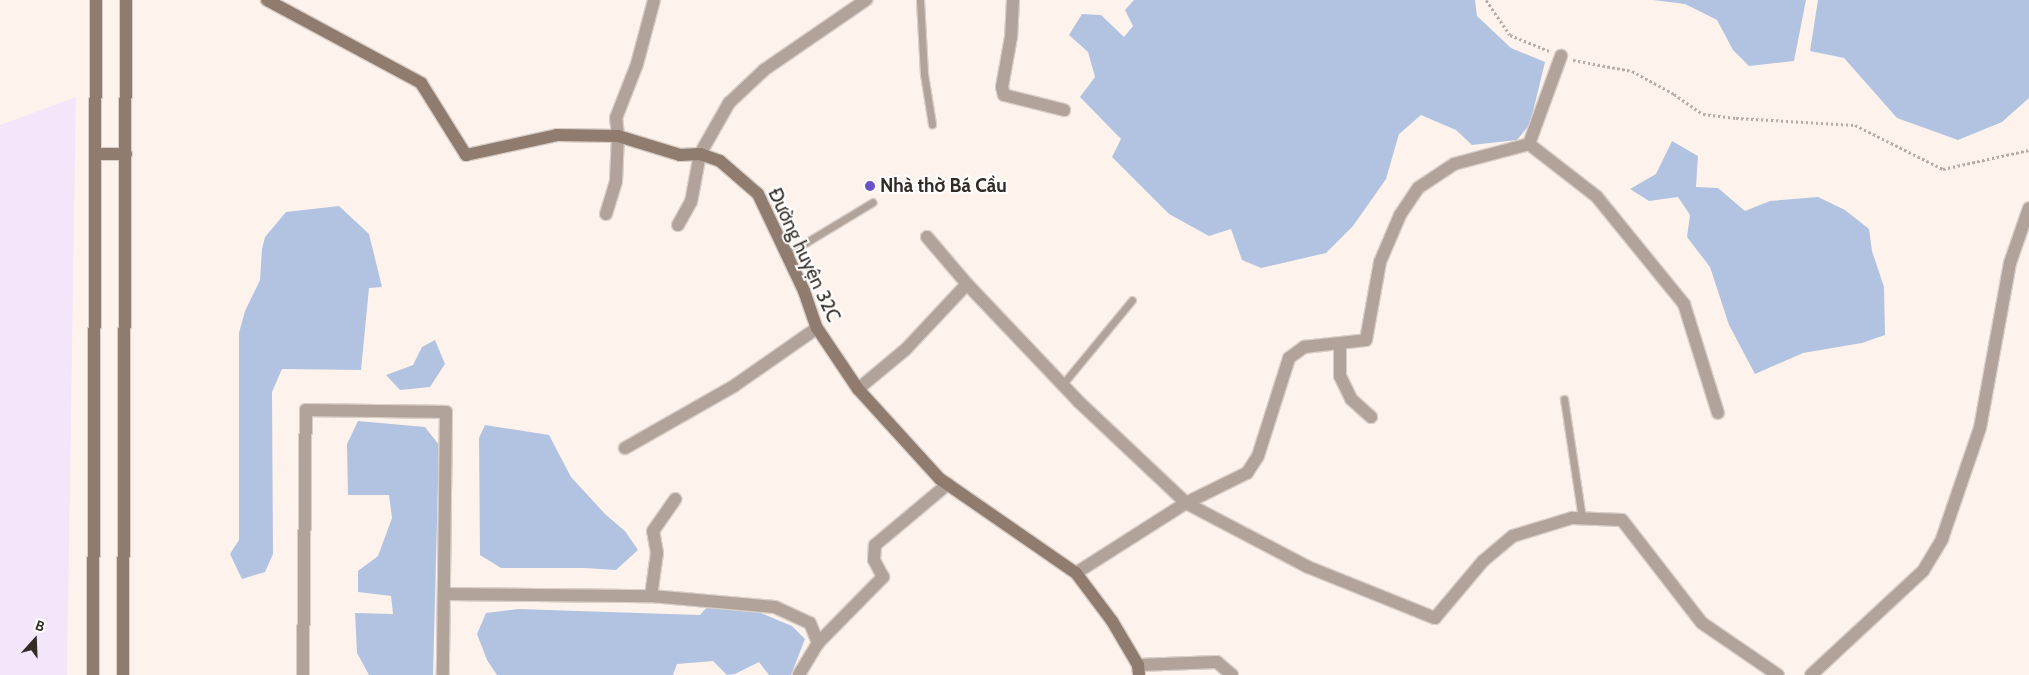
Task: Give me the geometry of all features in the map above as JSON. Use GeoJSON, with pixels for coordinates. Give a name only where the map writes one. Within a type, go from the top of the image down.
{"type":"FeatureCollection","features":[{"type":"Feature","properties":{"kind":"main road"},"geometry":{"type":"LineString","coordinates":[[93,675],[96,0]]}},
{"type":"Feature","properties":{"kind":"main road"},"geometry":{"type":"LineString","coordinates":[[123,675],[126,0]]}},
{"type":"Feature","properties":{"kind":"main road","name":"Đường huyện 32C"},"geometry":{"type":"LineString","coordinates":[[267,0],[421,83],[466,155],[557,135],[618,136],[680,155],[700,154],[720,161],[758,194],[804,290],[817,328],[858,389],[940,479],[1076,573],[1112,621],[1138,670]]}},
{"type":"Feature","properties":{"kind":"main road"},"geometry":{"type":"LineString","coordinates":[[96,154],[126,154]]}},
{"type":"Feature","properties":{"kind":"street"},"geometry":{"type":"LineString","coordinates":[[606,214],[616,182],[618,136],[616,118],[637,64],[654,0]]}},
{"type":"Feature","properties":{"kind":"street"},"geometry":{"type":"LineString","coordinates":[[678,225],[691,202],[700,154],[729,103],[764,70],[866,0]]}},
{"type":"Feature","properties":{"kind":"street"},"geometry":{"type":"LineString","coordinates":[[1013,0],[1011,37],[1002,87],[1004,95],[1064,110]]}},
{"type":"Feature","properties":{"kind":"street"},"geometry":{"type":"LineString","coordinates":[[1529,144],[1561,56]]}},
{"type":"Feature","properties":{"kind":"street"},"geometry":{"type":"LineString","coordinates":[[1076,573],[1186,503],[1247,473],[1258,456],[1289,358],[1304,347],[1340,345],[1366,340],[1380,262],[1400,215],[1418,188],[1454,164],[1529,144]]}},
{"type":"Feature","properties":{"kind":"street"},"geometry":{"type":"LineString","coordinates":[[1529,144],[1597,198],[1684,304],[1718,413]]}},
{"type":"Feature","properties":{"kind":"street"},"geometry":{"type":"LineString","coordinates":[[1812,675],[1922,571],[1942,539],[1980,428],[2010,263],[2029,208]]}},
{"type":"Feature","properties":{"kind":"street"},"geometry":{"type":"LineString","coordinates":[[927,236],[967,284],[1062,384],[1186,503],[1308,567],[1435,618],[1482,561],[1513,536],[1582,518],[1622,520],[1702,623],[1778,675]]}},
{"type":"Feature","properties":{"kind":"street"},"geometry":{"type":"LineString","coordinates":[[858,389],[906,348],[967,284]]}},
{"type":"Feature","properties":{"kind":"street"},"geometry":{"type":"LineString","coordinates":[[625,448],[734,386],[817,328]]}},
{"type":"Feature","properties":{"kind":"street"},"geometry":{"type":"LineString","coordinates":[[1340,345],[1340,376],[1351,399],[1371,417]]}},
{"type":"Feature","properties":{"kind":"street"},"geometry":{"type":"LineString","coordinates":[[303,675],[306,410],[446,412],[443,675]]}},
{"type":"Feature","properties":{"kind":"street"},"geometry":{"type":"LineString","coordinates":[[799,675],[818,643],[883,577],[874,560],[875,545],[948,484]]}},
{"type":"Feature","properties":{"kind":"street"},"geometry":{"type":"LineString","coordinates":[[651,596],[657,552],[653,531],[675,499]]}},
{"type":"Feature","properties":{"kind":"street"},"geometry":{"type":"LineString","coordinates":[[444,594],[651,596],[775,608],[810,623],[818,643]]}},
{"type":"Feature","properties":{"kind":"street"},"geometry":{"type":"LineString","coordinates":[[1138,670],[1216,662],[1232,675]]}},
{"type":"Feature","properties":{"kind":"lane"},"geometry":{"type":"LineString","coordinates":[[920,0],[924,74],[932,124]]}},
{"type":"Feature","properties":{"kind":"lane"},"geometry":{"type":"LineString","coordinates":[[787,254],[873,202]]}},
{"type":"Feature","properties":{"kind":"lane"},"geometry":{"type":"LineString","coordinates":[[1062,384],[1132,300]]}},
{"type":"Feature","properties":{"kind":"lane"},"geometry":{"type":"LineString","coordinates":[[1564,399],[1582,518]]}},
{"type":"Feature","properties":{"kind":"path"},"geometry":{"type":"LineString","coordinates":[[1486,0],[1510,35],[1561,56],[1581,62],[1632,71],[1674,94],[1703,114],[1736,118],[1855,125],[1943,169],[2029,150]]}},
{"type":"Feature","properties":{"kind":"shaded area"},"geometry":{"type":"Polygon","coordinates":[[[76,97],[67,675],[0,675],[0,125],[76,97]]]}},
{"type":"Feature","properties":{"kind":"water"},"geometry":{"type":"Polygon","coordinates":[[[1134,0],[1475,0],[1477,16],[1511,48],[1545,62],[1530,124],[1517,140],[1472,145],[1456,130],[1421,115],[1399,134],[1386,179],[1353,226],[1326,253],[1261,268],[1242,260],[1231,229],[1209,236],[1169,214],[1112,157],[1121,139],[1080,97],[1095,77],[1088,52],[1069,35],[1082,14],[1101,15],[1124,37],[1133,26],[1125,10],[1134,0]]]}},
{"type":"Feature","properties":{"kind":"water"},"geometry":{"type":"Polygon","coordinates":[[[1653,0],[1806,0],[1794,61],[1749,66],[1733,50],[1717,20],[1685,4],[1653,0]]]}},
{"type":"Feature","properties":{"kind":"water"},"geometry":{"type":"Polygon","coordinates":[[[1818,0],[2029,0],[2029,98],[2002,122],[1958,140],[1897,118],[1844,58],[1810,51],[1818,0]]]}},
{"type":"Feature","properties":{"kind":"water"},"geometry":{"type":"Polygon","coordinates":[[[1672,141],[1698,156],[1696,187],[1718,188],[1745,211],[1770,201],[1818,197],[1845,210],[1869,229],[1872,251],[1884,287],[1885,335],[1862,343],[1803,353],[1755,374],[1729,325],[1710,267],[1687,237],[1690,215],[1678,197],[1649,201],[1630,189],[1656,174],[1672,141]]]}},
{"type":"Feature","properties":{"kind":"water"},"geometry":{"type":"Polygon","coordinates":[[[339,206],[369,234],[382,287],[369,288],[361,370],[282,369],[272,392],[273,554],[265,572],[242,579],[230,554],[239,540],[239,333],[245,311],[260,280],[262,249],[265,237],[286,212],[339,206]]]}},
{"type":"Feature","properties":{"kind":"water"},"geometry":{"type":"Polygon","coordinates":[[[435,340],[445,364],[430,387],[400,390],[386,375],[413,365],[422,347],[435,340]]]}},
{"type":"Feature","properties":{"kind":"water"},"geometry":{"type":"Polygon","coordinates":[[[358,421],[425,427],[439,445],[433,675],[369,675],[357,653],[355,613],[393,614],[391,596],[358,592],[358,571],[378,556],[392,518],[389,495],[348,495],[347,444],[358,421]]]}},
{"type":"Feature","properties":{"kind":"water"},"geometry":{"type":"Polygon","coordinates":[[[485,425],[549,435],[571,477],[606,515],[625,531],[638,550],[616,570],[501,568],[480,555],[479,438],[485,425]]]}},
{"type":"Feature","properties":{"kind":"water"},"geometry":{"type":"Polygon","coordinates":[[[708,606],[744,606],[792,626],[805,639],[791,675],[769,675],[759,662],[735,674],[727,675],[713,661],[677,664],[673,675],[497,675],[487,660],[477,634],[486,613],[518,609],[700,615],[708,606]]]}},
{"type":"Feature","properties":{"kind":"place","name":"Nhà thờ Bá Cầu"},"geometry":{"type":"Point","coordinates":[870,186]}}]}
